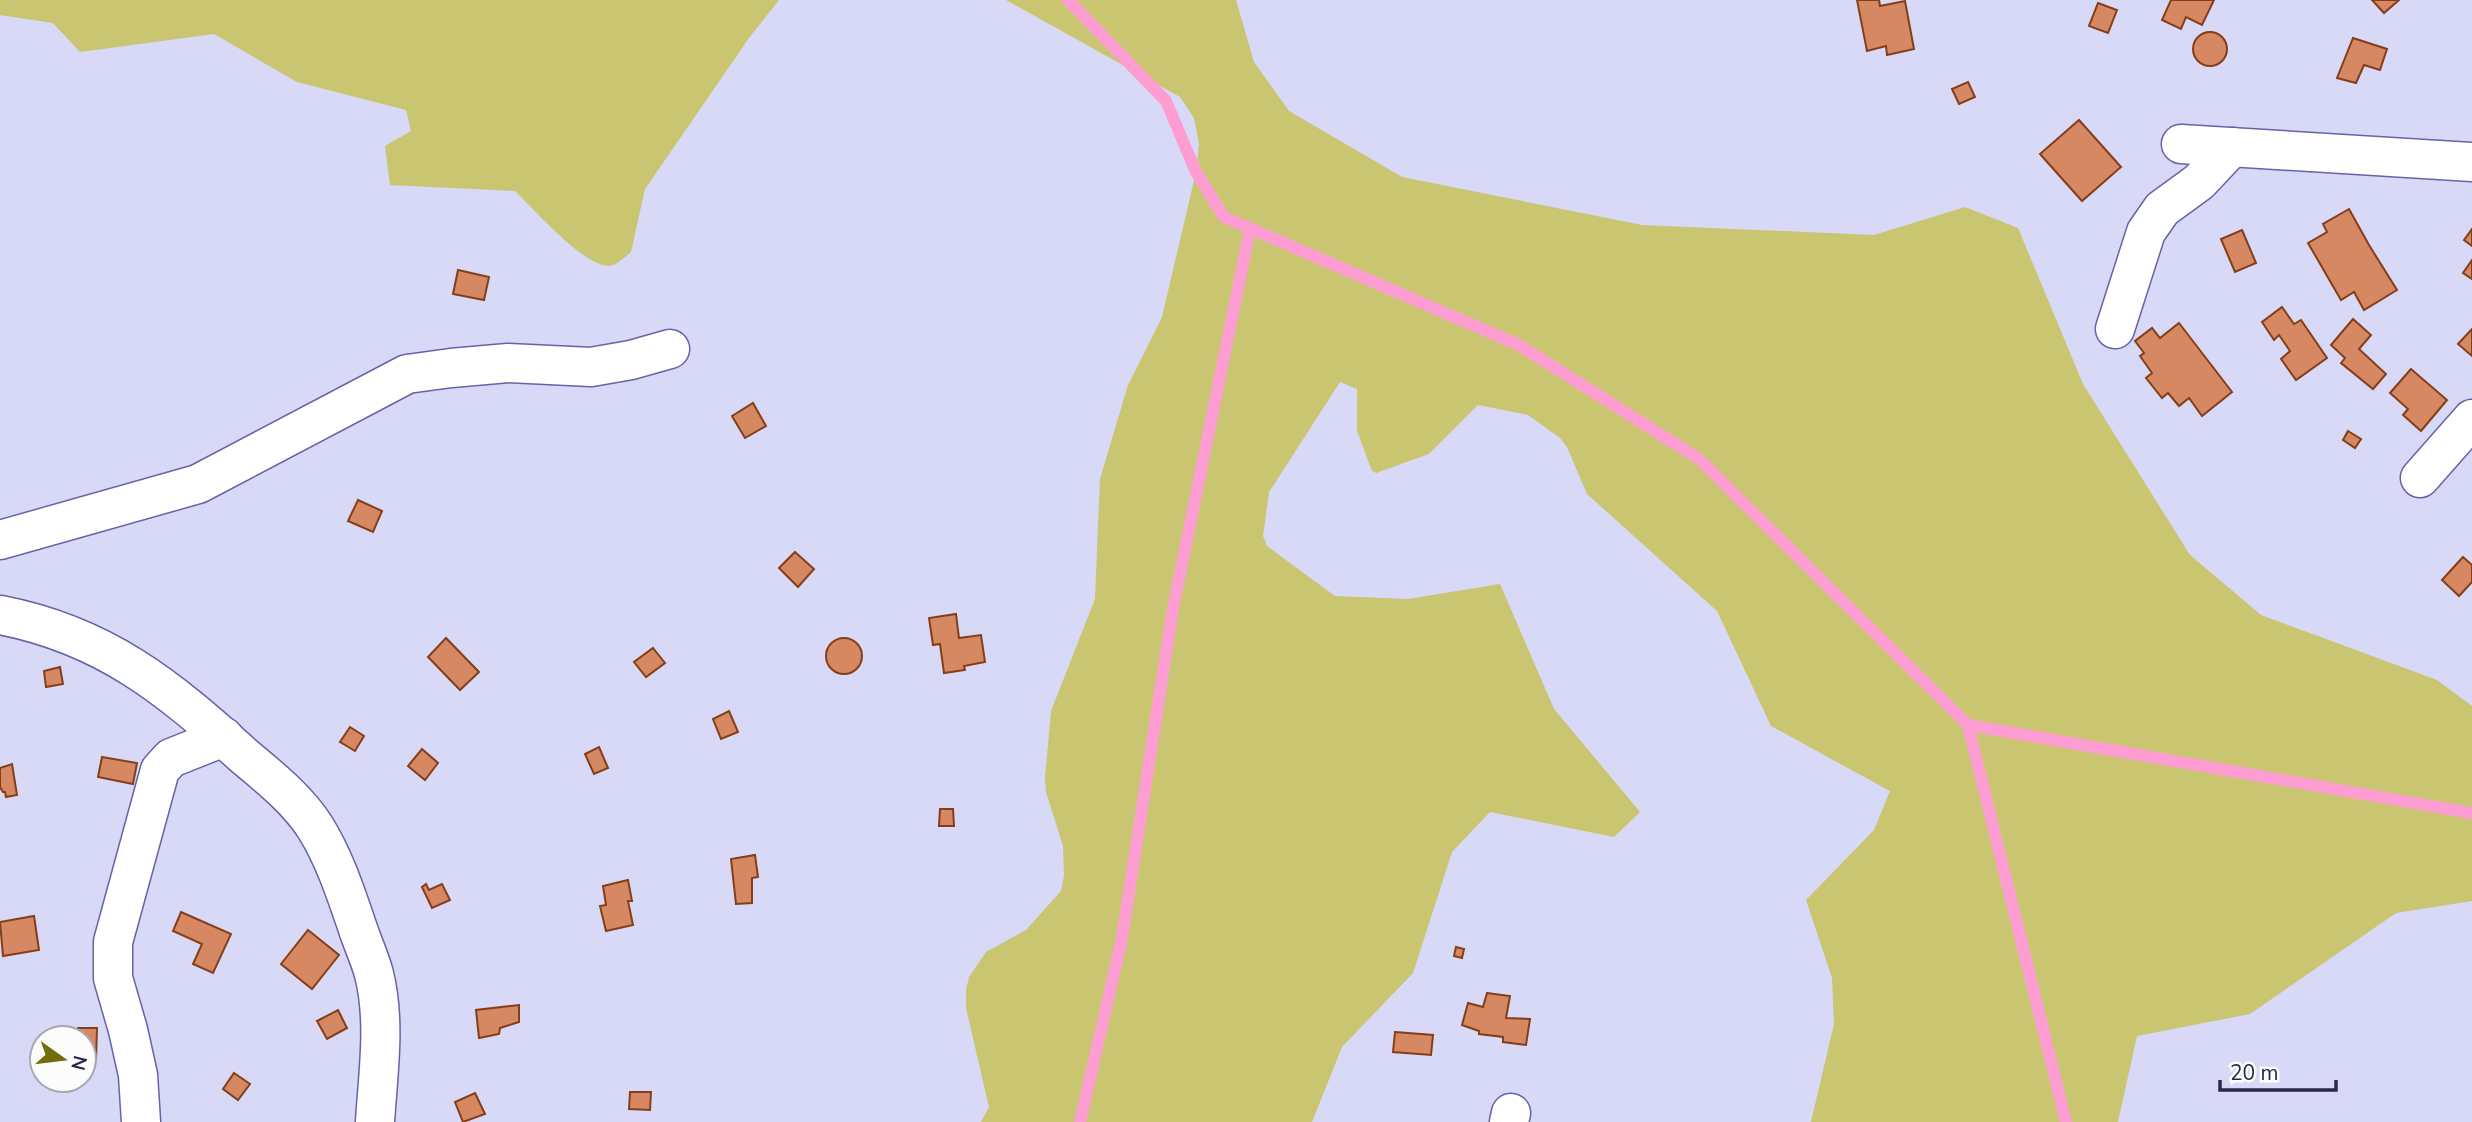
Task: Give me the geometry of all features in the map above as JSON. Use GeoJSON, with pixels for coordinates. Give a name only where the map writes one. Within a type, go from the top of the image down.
{"type":"FeatureCollection","features":[{"type":"Feature","properties":{"kind":"street"},"geometry":{"type":"LineString","coordinates":[[2181,144],[2472,162]]}},
{"type":"Feature","properties":{"kind":"street"},"geometry":{"type":"LineString","coordinates":[[2115,329],[2146,232],[2162,209],[2199,182],[2232,147]]}},
{"type":"Feature","properties":{"kind":"street"},"geometry":{"type":"LineString","coordinates":[[0,540],[198,484],[407,374],[508,363],[591,368],[670,349]]}},
{"type":"Feature","properties":{"kind":"street"},"geometry":{"type":"LineString","coordinates":[[2420,478],[2472,419]]}},
{"type":"Feature","properties":{"kind":"street"},"geometry":{"type":"LineString","coordinates":[[0,615],[67,633],[111,653],[152,678],[196,712],[282,789],[314,825],[339,872],[374,975],[381,1032],[374,1122]]}},
{"type":"Feature","properties":{"kind":"street"},"geometry":{"type":"LineString","coordinates":[[141,1122],[138,1075],[113,978],[113,942],[160,770],[171,758],[224,737]]}},
{"type":"Feature","properties":{"kind":"shaded area"},"geometry":{"type":"Polygon","coordinates":[[[0,0],[779,0],[749,38],[645,189],[631,252],[613,265],[603,265],[576,250],[515,191],[390,185],[385,146],[411,131],[406,110],[297,82],[214,34],[80,52],[53,23],[0,15],[0,0]]]}},
{"type":"Feature","properties":{"kind":"shaded area"},"geometry":{"type":"Polygon","coordinates":[[[1006,0],[1236,0],[1254,62],[1289,111],[1402,177],[1642,225],[1874,235],[1965,207],[2018,228],[2083,384],[2190,555],[2261,615],[2437,680],[2472,706],[2472,901],[2396,913],[2250,1014],[2137,1036],[2118,1122],[1811,1122],[1834,1024],[1832,978],[1806,900],[1874,830],[1890,791],[1771,726],[1717,611],[1587,494],[1567,447],[1560,438],[1528,415],[1478,405],[1429,454],[1376,473],[1372,471],[1357,431],[1357,389],[1340,382],[1269,492],[1263,536],[1267,546],[1335,596],[1408,599],[1500,584],[1554,709],[1640,812],[1614,837],[1490,812],[1452,852],[1413,973],[1342,1047],[1312,1122],[981,1122],[989,1107],[966,1008],[966,990],[969,977],[986,952],[1026,930],[1061,891],[1064,876],[1063,846],[1046,792],[1045,778],[1051,711],[1095,599],[1100,479],[1128,385],[1162,317],[1196,172],[1199,144],[1194,118],[1180,97],[1006,0]]]}},
{"type":"Feature","properties":{"kind":"building"},"geometry":{"type":"Polygon","coordinates":[[[1857,0],[1879,0],[1880,6],[1905,1],[1914,49],[1887,55],[1886,46],[1867,51],[1857,0]]]}},
{"type":"Feature","properties":{"kind":"building"},"geometry":{"type":"Polygon","coordinates":[[[2171,0],[2214,0],[2202,25],[2186,17],[2181,29],[2162,20],[2171,0]]]}},
{"type":"Feature","properties":{"kind":"building"},"geometry":{"type":"Polygon","coordinates":[[[2372,0],[2399,0],[2384,13],[2372,0]]]}},
{"type":"Feature","properties":{"kind":"building"},"geometry":{"type":"Polygon","coordinates":[[[2098,3],[2117,10],[2108,33],[2089,26],[2098,3]]]}},
{"type":"Feature","properties":{"kind":"building"},"geometry":{"type":"Polygon","coordinates":[[[2210,32],[2222,37],[2227,49],[2222,61],[2210,66],[2198,61],[2193,49],[2198,37],[2210,32]]]}},
{"type":"Feature","properties":{"kind":"building"},"geometry":{"type":"Polygon","coordinates":[[[2353,38],[2387,49],[2380,70],[2364,65],[2356,83],[2337,78],[2353,38]]]}},
{"type":"Feature","properties":{"kind":"building"},"geometry":{"type":"Polygon","coordinates":[[[1968,82],[1975,97],[1959,104],[1952,89],[1968,82]]]}},
{"type":"Feature","properties":{"kind":"building"},"geometry":{"type":"Polygon","coordinates":[[[2079,120],[2121,167],[2082,201],[2040,154],[2079,120]]]}},
{"type":"Feature","properties":{"kind":"building"},"geometry":{"type":"Polygon","coordinates":[[[2349,209],[2397,290],[2364,310],[2354,292],[2341,300],[2308,243],[2327,232],[2323,224],[2349,209]]]}},
{"type":"Feature","properties":{"kind":"building"},"geometry":{"type":"Polygon","coordinates":[[[2472,229],[2472,246],[2464,240],[2472,229]]]}},
{"type":"Feature","properties":{"kind":"building"},"geometry":{"type":"Polygon","coordinates":[[[2242,230],[2256,263],[2235,272],[2221,239],[2242,230]]]}},
{"type":"Feature","properties":{"kind":"building"},"geometry":{"type":"Polygon","coordinates":[[[2472,260],[2472,279],[2463,273],[2472,260]]]}},
{"type":"Feature","properties":{"kind":"building"},"geometry":{"type":"Polygon","coordinates":[[[458,270],[489,277],[484,300],[453,294],[458,270]]]}},
{"type":"Feature","properties":{"kind":"building"},"geometry":{"type":"Polygon","coordinates":[[[2282,307],[2294,324],[2301,320],[2327,358],[2296,380],[2281,359],[2290,351],[2279,335],[2274,340],[2262,322],[2282,307]]]}},
{"type":"Feature","properties":{"kind":"building"},"geometry":{"type":"Polygon","coordinates":[[[2353,319],[2371,335],[2359,349],[2386,374],[2373,389],[2341,363],[2345,358],[2331,345],[2353,319]]]}},
{"type":"Feature","properties":{"kind":"building"},"geometry":{"type":"Polygon","coordinates":[[[2179,323],[2232,392],[2202,416],[2189,398],[2179,406],[2168,393],[2162,398],[2146,378],[2152,373],[2140,356],[2144,353],[2135,341],[2152,328],[2160,338],[2179,323]]]}},
{"type":"Feature","properties":{"kind":"building"},"geometry":{"type":"Polygon","coordinates":[[[2472,329],[2472,356],[2458,344],[2472,329]]]}},
{"type":"Feature","properties":{"kind":"building"},"geometry":{"type":"Polygon","coordinates":[[[2411,369],[2447,400],[2421,431],[2403,415],[2408,409],[2390,393],[2411,369]]]}},
{"type":"Feature","properties":{"kind":"building"},"geometry":{"type":"Polygon","coordinates":[[[753,403],[766,426],[745,438],[732,416],[753,403]]]}},
{"type":"Feature","properties":{"kind":"building"},"geometry":{"type":"Polygon","coordinates":[[[2348,431],[2361,439],[2355,448],[2343,440],[2348,431]]]}},
{"type":"Feature","properties":{"kind":"building"},"geometry":{"type":"Polygon","coordinates":[[[358,500],[382,511],[373,532],[348,521],[358,500]]]}},
{"type":"Feature","properties":{"kind":"building"},"geometry":{"type":"Polygon","coordinates":[[[795,552],[814,569],[798,587],[779,568],[795,552]]]}},
{"type":"Feature","properties":{"kind":"building"},"geometry":{"type":"Polygon","coordinates":[[[2463,557],[2472,565],[2472,582],[2459,596],[2442,580],[2463,557]]]}},
{"type":"Feature","properties":{"kind":"building"},"geometry":{"type":"Polygon","coordinates":[[[956,614],[959,638],[981,635],[985,662],[964,666],[965,670],[944,673],[940,644],[933,645],[929,618],[956,614]]]}},
{"type":"Feature","properties":{"kind":"building"},"geometry":{"type":"Polygon","coordinates":[[[446,638],[479,672],[460,690],[428,657],[446,638]]]}},
{"type":"Feature","properties":{"kind":"building"},"geometry":{"type":"Polygon","coordinates":[[[844,638],[857,643],[862,656],[857,669],[844,674],[831,669],[826,656],[831,643],[844,638]]]}},
{"type":"Feature","properties":{"kind":"building"},"geometry":{"type":"Polygon","coordinates":[[[653,648],[665,663],[646,677],[634,662],[653,648]]]}},
{"type":"Feature","properties":{"kind":"building"},"geometry":{"type":"Polygon","coordinates":[[[60,667],[63,684],[46,687],[44,671],[60,667]]]}},
{"type":"Feature","properties":{"kind":"building"},"geometry":{"type":"Polygon","coordinates":[[[729,711],[738,732],[721,739],[713,719],[729,711]]]}},
{"type":"Feature","properties":{"kind":"building"},"geometry":{"type":"Polygon","coordinates":[[[350,727],[364,736],[355,751],[340,742],[350,727]]]}},
{"type":"Feature","properties":{"kind":"building"},"geometry":{"type":"Polygon","coordinates":[[[599,747],[608,768],[594,774],[585,754],[599,747]]]}},
{"type":"Feature","properties":{"kind":"building"},"geometry":{"type":"Polygon","coordinates":[[[422,749],[438,763],[425,780],[408,766],[422,749]]]}},
{"type":"Feature","properties":{"kind":"building"},"geometry":{"type":"Polygon","coordinates":[[[102,757],[137,763],[133,784],[98,777],[102,757]]]}},
{"type":"Feature","properties":{"kind":"building"},"geometry":{"type":"Polygon","coordinates":[[[12,764],[17,795],[6,797],[0,787],[0,768],[12,764]]]}},
{"type":"Feature","properties":{"kind":"building"},"geometry":{"type":"Polygon","coordinates":[[[940,809],[953,809],[954,826],[939,826],[940,809]]]}},
{"type":"Feature","properties":{"kind":"building"},"geometry":{"type":"Polygon","coordinates":[[[755,855],[758,877],[752,878],[752,903],[736,904],[731,859],[755,855]]]}},
{"type":"Feature","properties":{"kind":"building"},"geometry":{"type":"Polygon","coordinates":[[[628,880],[632,901],[628,901],[633,925],[606,931],[600,906],[606,905],[603,886],[628,880]]]}},
{"type":"Feature","properties":{"kind":"building"},"geometry":{"type":"Polygon","coordinates":[[[426,884],[429,890],[442,884],[450,900],[432,908],[422,887],[426,884]]]}},
{"type":"Feature","properties":{"kind":"building"},"geometry":{"type":"Polygon","coordinates":[[[181,912],[231,934],[213,973],[193,964],[202,944],[173,931],[181,912]]]}},
{"type":"Feature","properties":{"kind":"building"},"geometry":{"type":"Polygon","coordinates":[[[34,916],[39,950],[3,956],[0,922],[34,916]]]}},
{"type":"Feature","properties":{"kind":"building"},"geometry":{"type":"Polygon","coordinates":[[[308,930],[339,955],[312,989],[281,964],[308,930]]]}},
{"type":"Feature","properties":{"kind":"building"},"geometry":{"type":"Polygon","coordinates":[[[1456,947],[1464,949],[1462,958],[1454,956],[1456,947]]]}},
{"type":"Feature","properties":{"kind":"building"},"geometry":{"type":"Polygon","coordinates":[[[1487,993],[1510,996],[1506,1018],[1530,1019],[1526,1045],[1503,1042],[1503,1037],[1479,1034],[1479,1031],[1462,1025],[1468,1003],[1483,1007],[1487,993]]]}},
{"type":"Feature","properties":{"kind":"building"},"geometry":{"type":"Polygon","coordinates":[[[519,1005],[519,1022],[500,1028],[499,1034],[479,1038],[476,1010],[519,1005]]]}},
{"type":"Feature","properties":{"kind":"building"},"geometry":{"type":"Polygon","coordinates":[[[338,1010],[347,1028],[327,1039],[317,1021],[338,1010]]]}},
{"type":"Feature","properties":{"kind":"building"},"geometry":{"type":"Polygon","coordinates":[[[1395,1032],[1433,1035],[1431,1055],[1393,1052],[1395,1032]]]}},
{"type":"Feature","properties":{"kind":"building"},"geometry":{"type":"Polygon","coordinates":[[[234,1073],[250,1084],[238,1100],[223,1089],[234,1073]]]}},
{"type":"Feature","properties":{"kind":"building"},"geometry":{"type":"Polygon","coordinates":[[[630,1092],[651,1092],[650,1110],[629,1109],[630,1092]]]}},
{"type":"Feature","properties":{"kind":"building"},"geometry":{"type":"Polygon","coordinates":[[[475,1093],[485,1114],[463,1122],[455,1102],[475,1093]]]}},
{"type":"Feature","properties":{"kind":"waterway"},"geometry":{"type":"LineString","coordinates":[[1068,0],[1166,101],[1196,172],[1224,217],[1519,345],[1699,459],[1968,725],[2066,1122]]}},
{"type":"Feature","properties":{"kind":"waterway"},"geometry":{"type":"LineString","coordinates":[[1080,1122],[1122,938],[1173,608],[1250,229]]}},
{"type":"Feature","properties":{"kind":"waterway"},"geometry":{"type":"LineString","coordinates":[[1968,725],[2472,813]]}}]}
